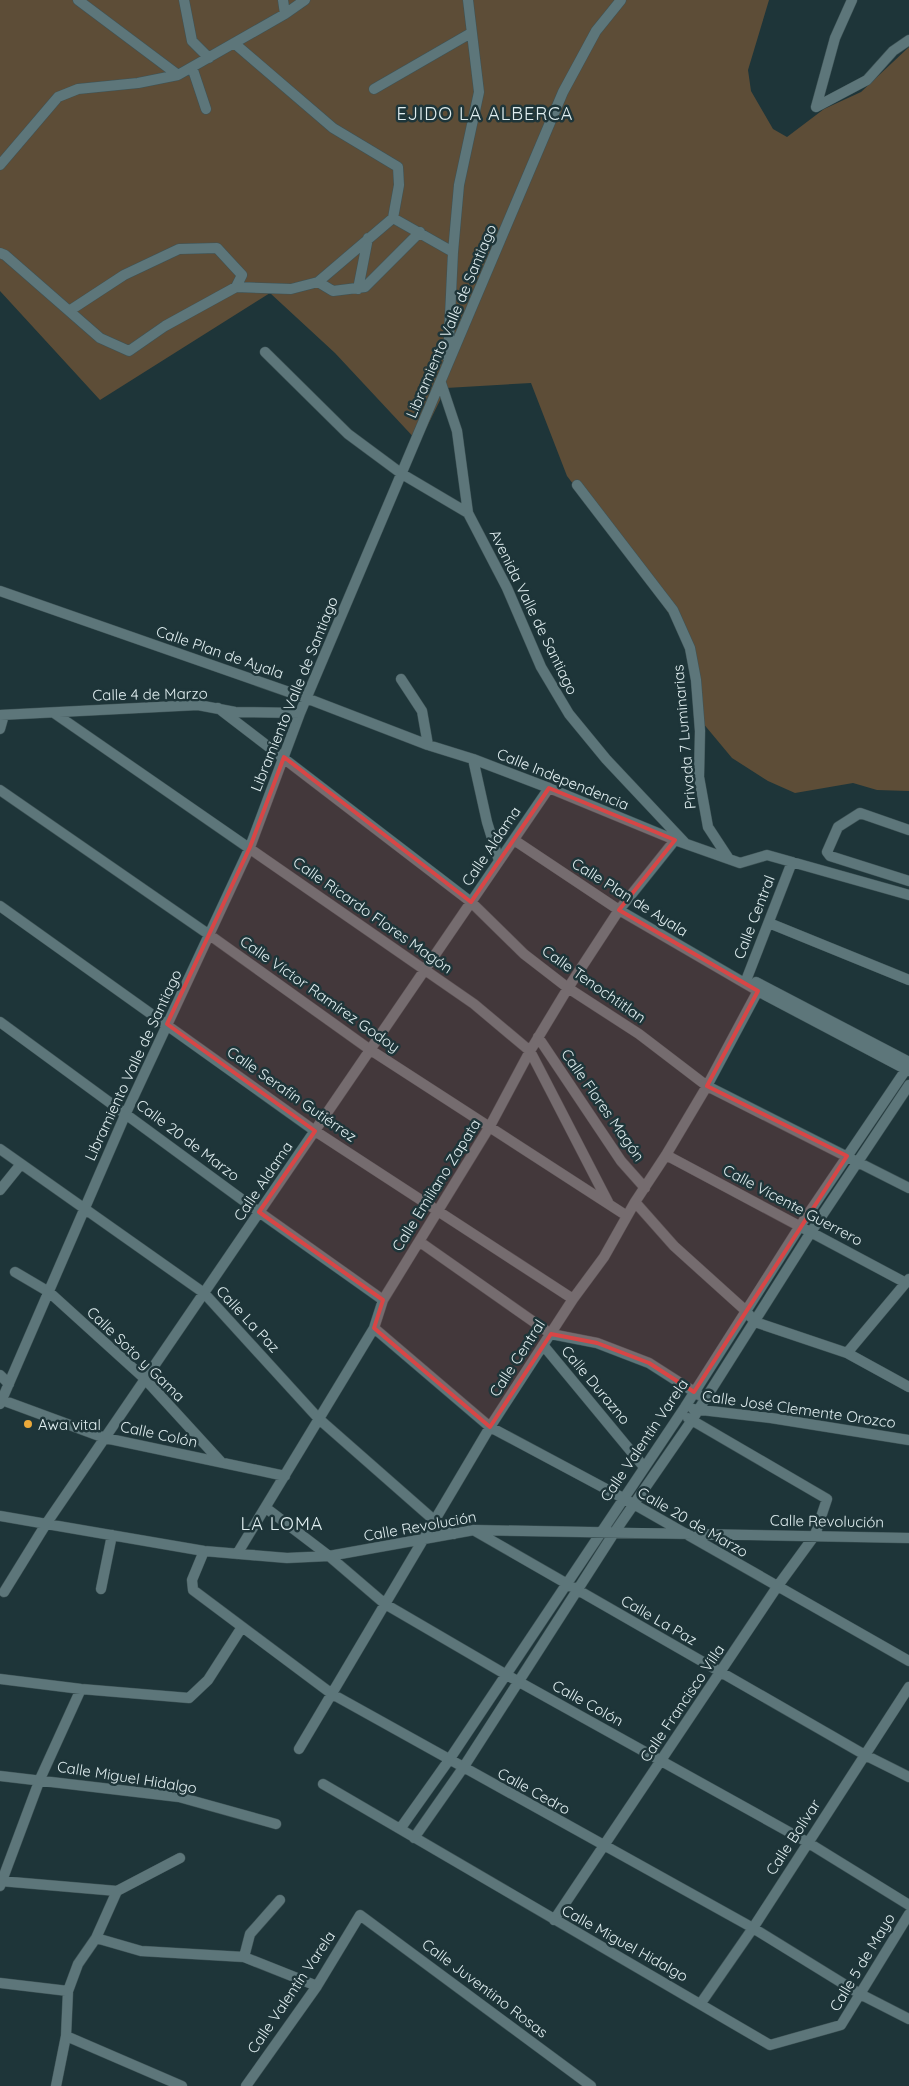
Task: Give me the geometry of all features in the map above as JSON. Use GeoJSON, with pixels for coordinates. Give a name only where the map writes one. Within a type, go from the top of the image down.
{"type":"FeatureCollection","features":[{"type":"Feature","properties":{"kind":"street"},"geometry":{"type":"LineString","coordinates":[[78,0],[178,75]]}},
{"type":"Feature","properties":{"kind":"street"},"geometry":{"type":"LineString","coordinates":[[184,0],[192,41],[209,58]]}},
{"type":"Feature","properties":{"kind":"street"},"geometry":{"type":"LineString","coordinates":[[283,0],[285,14]]}},
{"type":"Feature","properties":{"kind":"street"},"geometry":{"type":"LineString","coordinates":[[0,165],[58,97],[78,89],[138,83],[178,75],[285,14],[305,0]]}},
{"type":"Feature","properties":{"kind":"street"},"geometry":{"type":"LineString","coordinates":[[448,366],[453,252],[459,185],[478,92],[468,0]]}},
{"type":"Feature","properties":{"kind":"street","name":"Libramiento Valle de Santiago"},"geometry":{"type":"LineString","coordinates":[[1,1402],[126,1113],[167,1024],[211,936],[250,847],[300,712],[564,92],[596,31],[621,0]]}},
{"type":"Feature","properties":{"kind":"street"},"geometry":{"type":"LineString","coordinates":[[852,0],[835,38],[816,106],[867,80],[893,51],[909,40]]}},
{"type":"Feature","properties":{"kind":"street"},"geometry":{"type":"LineString","coordinates":[[374,89],[472,32]]}},
{"type":"Feature","properties":{"kind":"street"},"geometry":{"type":"LineString","coordinates":[[0,253],[5,255],[100,338],[129,352],[165,326],[236,287],[291,289],[318,282],[393,218],[399,185],[398,167],[333,128],[234,42]]}},
{"type":"Feature","properties":{"kind":"street"},"geometry":{"type":"LineString","coordinates":[[192,67],[206,108]]}},
{"type":"Feature","properties":{"kind":"street"},"geometry":{"type":"LineString","coordinates":[[822,82],[831,92],[838,95]]}},
{"type":"Feature","properties":{"kind":"street"},"geometry":{"type":"LineString","coordinates":[[393,218],[453,252]]}},
{"type":"Feature","properties":{"kind":"street"},"geometry":{"type":"LineString","coordinates":[[318,282],[333,291],[365,287],[420,232]]}},
{"type":"Feature","properties":{"kind":"street"},"geometry":{"type":"LineString","coordinates":[[358,289],[368,238]]}},
{"type":"Feature","properties":{"kind":"street"},"geometry":{"type":"LineString","coordinates":[[69,311],[124,275],[179,249],[217,248],[242,275],[236,287]]}},
{"type":"Feature","properties":{"kind":"street"},"geometry":{"type":"LineString","coordinates":[[265,352],[348,434],[402,474],[468,513]]}},
{"type":"Feature","properties":{"kind":"street","name":"Avenida Valle de Santiago"},"geometry":{"type":"LineString","coordinates":[[441,383],[457,431],[468,513],[507,588],[541,667],[569,714],[606,759],[680,842]]}},
{"type":"Feature","properties":{"kind":"street","name":"Privada 7 Luminarias"},"geometry":{"type":"LineString","coordinates":[[577,486],[673,610],[690,648],[696,680],[700,731],[699,777],[708,827],[729,859]]}},
{"type":"Feature","properties":{"kind":"street","name":"Calle Plan de Ayala"},"geometry":{"type":"LineString","coordinates":[[1,594],[306,698],[428,745]]}},
{"type":"Feature","properties":{"kind":"street"},"geometry":{"type":"LineString","coordinates":[[401,679],[422,711],[428,745]]}},
{"type":"Feature","properties":{"kind":"street","name":"Calle 4 de Marzo"},"geometry":{"type":"LineString","coordinates":[[2,715],[198,705],[235,712],[300,712]]}},
{"type":"Feature","properties":{"kind":"street","name":"Calle Tenochtitlan"},"geometry":{"type":"LineString","coordinates":[[218,708],[471,902],[524,954],[568,988],[639,1034],[707,1086],[909,1188]]}},
{"type":"Feature","properties":{"kind":"street","name":"Calle Ricardo Flores Magón"},"geometry":{"type":"LineString","coordinates":[[54,713],[474,1004],[530,1051],[609,1202]]}},
{"type":"Feature","properties":{"kind":"street"},"geometry":{"type":"LineString","coordinates":[[0,728],[2,715]]}},
{"type":"Feature","properties":{"kind":"street","name":"Calle Independencia"},"geometry":{"type":"LineString","coordinates":[[428,745],[473,759],[680,842],[729,859]]}},
{"type":"Feature","properties":{"kind":"street"},"geometry":{"type":"LineString","coordinates":[[473,759],[487,822],[499,861]]}},
{"type":"Feature","properties":{"kind":"street","name":"Calle Aldama"},"geometry":{"type":"LineString","coordinates":[[4,1592],[46,1524],[369,1049],[426,971],[549,788]]}},
{"type":"Feature","properties":{"kind":"street","name":"Calle Víctor Ramírez Godoy"},"geometry":{"type":"LineString","coordinates":[[0,790],[211,936],[369,1049],[609,1202],[627,1216]]}},
{"type":"Feature","properties":{"kind":"street"},"geometry":{"type":"LineString","coordinates":[[909,830],[860,813],[838,827],[826,852],[830,856],[909,881]]}},
{"type":"Feature","properties":{"kind":"street","name":"Calle Plan de Ayala"},"geometry":{"type":"LineString","coordinates":[[514,840],[618,910],[733,976],[746,980],[908,1067]]}},
{"type":"Feature","properties":{"kind":"street","name":"Calle Emiliano Zapata"},"geometry":{"type":"LineString","coordinates":[[237,1554],[374,1328],[383,1300],[490,1126],[530,1051],[568,988],[618,910],[680,842]]}},
{"type":"Feature","properties":{"kind":"street"},"geometry":{"type":"LineString","coordinates":[[729,859],[740,862],[767,855],[909,896]]}},
{"type":"Feature","properties":{"kind":"street","name":"Calle Central"},"geometry":{"type":"LineString","coordinates":[[746,980],[792,862]]}},
{"type":"Feature","properties":{"kind":"street","name":"Calle Serafín Gutiérrez"},"geometry":{"type":"LineString","coordinates":[[0,906],[315,1131],[438,1209],[573,1299]]}},
{"type":"Feature","properties":{"kind":"street"},"geometry":{"type":"LineString","coordinates":[[769,923],[909,980]]}},
{"type":"Feature","properties":{"kind":"street","name":"Calle Central"},"geometry":{"type":"LineString","coordinates":[[298,1749],[490,1428],[573,1299],[604,1257],[635,1202],[666,1155],[707,1086],[759,988]]}},
{"type":"Feature","properties":{"kind":"street","name":"Calle 20 de Marzo"},"geometry":{"type":"LineString","coordinates":[[0,1022],[259,1212],[383,1300]]}},
{"type":"Feature","properties":{"kind":"street","name":"Calle Flores Magón"},"geometry":{"type":"LineString","coordinates":[[538,1037],[621,1162],[645,1188]]}},
{"type":"Feature","properties":{"kind":"street","name":"Calle Valentín Varela"},"geometry":{"type":"LineString","coordinates":[[400,1829],[449,1760],[567,1584],[682,1411],[800,1226],[908,1067]]}},
{"type":"Feature","properties":{"kind":"street","name":"Calle Valentín Varela"},"geometry":{"type":"LineString","coordinates":[[414,1838],[463,1768],[614,1533],[694,1415],[811,1232],[909,1086]]}},
{"type":"Feature","properties":{"kind":"street","name":"Calle La Paz"},"geometry":{"type":"LineString","coordinates":[[0,1149],[204,1293],[319,1419],[435,1521],[454,1534]]}},
{"type":"Feature","properties":{"kind":"street","name":"Calle Vicente Guerrero"},"geometry":{"type":"LineString","coordinates":[[666,1155],[907,1281]]}},
{"type":"Feature","properties":{"kind":"street"},"geometry":{"type":"LineString","coordinates":[[0,1190],[21,1164]]}},
{"type":"Feature","properties":{"kind":"street"},"geometry":{"type":"LineString","coordinates":[[635,1202],[674,1246],[746,1311],[754,1322],[848,1353],[909,1387]]}},
{"type":"Feature","properties":{"kind":"street"},"geometry":{"type":"LineString","coordinates":[[420,1242],[551,1334],[597,1343],[649,1363],[704,1399]]}},
{"type":"Feature","properties":{"kind":"street","name":"Calle Soto y Gama"},"geometry":{"type":"LineString","coordinates":[[15,1272],[49,1292],[145,1379],[221,1462]]}},
{"type":"Feature","properties":{"kind":"street"},"geometry":{"type":"LineString","coordinates":[[848,1353],[907,1281]]}},
{"type":"Feature","properties":{"kind":"street","name":"Calle 20 de Marzo"},"geometry":{"type":"LineString","coordinates":[[374,1328],[490,1428],[623,1498],[682,1534],[909,1661]]}},
{"type":"Feature","properties":{"kind":"street","name":"Calle Durazno"},"geometry":{"type":"LineString","coordinates":[[543,1345],[644,1467]]}},
{"type":"Feature","properties":{"kind":"street"},"geometry":{"type":"LineString","coordinates":[[0,1375],[9,1384]]}},
{"type":"Feature","properties":{"kind":"street","name":"Calle Colón"},"geometry":{"type":"LineString","coordinates":[[1,1402],[105,1438],[285,1476]]}},
{"type":"Feature","properties":{"kind":"street"},"geometry":{"type":"LineString","coordinates":[[682,1411],[694,1415]]}},
{"type":"Feature","properties":{"kind":"street","name":"Calle José Clemente Orozco"},"geometry":{"type":"LineString","coordinates":[[694,1415],[771,1418],[909,1440]]}},
{"type":"Feature","properties":{"kind":"street","name":"Calle Francisco Villa"},"geometry":{"type":"LineString","coordinates":[[554,1920],[722,1672],[777,1587],[815,1535],[827,1499],[694,1415]]}},
{"type":"Feature","properties":{"kind":"street","name":"Calle Colón"},"geometry":{"type":"LineString","coordinates":[[266,1508],[329,1556],[386,1604],[518,1682],[662,1760],[807,1842],[909,1905]]}},
{"type":"Feature","properties":{"kind":"street","name":"Calle Revolución"},"geometry":{"type":"LineString","coordinates":[[0,1516],[204,1551],[287,1558],[329,1556],[474,1530],[600,1534],[815,1535],[909,1538]]}},
{"type":"Feature","properties":{"kind":"street","name":"Calle La Paz"},"geometry":{"type":"LineString","coordinates":[[474,1530],[865,1755],[909,1777]]}},
{"type":"Feature","properties":{"kind":"street"},"geometry":{"type":"LineString","coordinates":[[101,1589],[112,1535]]}},
{"type":"Feature","properties":{"kind":"street","name":"Calle Cedro"},"geometry":{"type":"LineString","coordinates":[[204,1551],[192,1580],[193,1590],[332,1694],[753,1928],[860,1994],[909,2019]]}},
{"type":"Feature","properties":{"kind":"street"},"geometry":{"type":"LineString","coordinates":[[0,1679],[81,1690],[189,1698],[205,1684],[242,1627]]}},
{"type":"Feature","properties":{"kind":"street","name":"Calle Bolívar"},"geometry":{"type":"LineString","coordinates":[[701,2003],[753,1928],[909,1686]]}},
{"type":"Feature","properties":{"kind":"street"},"geometry":{"type":"LineString","coordinates":[[81,1690],[40,1779],[1,1883],[117,1891],[180,1858]]}},
{"type":"Feature","properties":{"kind":"street","name":"Calle Miguel Hidalgo"},"geometry":{"type":"LineString","coordinates":[[0,1776],[40,1779],[179,1797],[276,1824]]}},
{"type":"Feature","properties":{"kind":"street","name":"Calle Miguel Hidalgo"},"geometry":{"type":"LineString","coordinates":[[323,1784],[770,2045],[841,2025]]}},
{"type":"Feature","properties":{"kind":"street"},"geometry":{"type":"LineString","coordinates":[[56,2086],[66,2036],[68,1991],[78,1964],[96,1938],[117,1891]]}},
{"type":"Feature","properties":{"kind":"street"},"geometry":{"type":"LineString","coordinates":[[244,1957],[250,1934],[280,1900]]}},
{"type":"Feature","properties":{"kind":"street","name":"Calle 5 de Mayo"},"geometry":{"type":"LineString","coordinates":[[841,2025],[909,1914]]}},
{"type":"Feature","properties":{"kind":"street","name":"Calle Valentín Varela"},"geometry":{"type":"LineString","coordinates":[[246,2086],[317,1986],[360,1915]]}},
{"type":"Feature","properties":{"kind":"street","name":"Calle Juventino Rosas"},"geometry":{"type":"LineString","coordinates":[[360,1915],[591,2086]]}},
{"type":"Feature","properties":{"kind":"street"},"geometry":{"type":"LineString","coordinates":[[96,1938],[141,1951],[244,1957],[317,1986]]}},
{"type":"Feature","properties":{"kind":"street"},"geometry":{"type":"LineString","coordinates":[[0,1983],[68,1991]]}},
{"type":"Feature","properties":{"kind":"street"},"geometry":{"type":"LineString","coordinates":[[66,2036],[182,2086]]}},
{"type":"Feature","properties":{"kind":"highlighted area"},"geometry":{"type":"Polygon","coordinates":[[[284,757],[471,902],[549,788],[675,840],[619,910],[758,991],[707,1086],[847,1156],[694,1392],[649,1363],[597,1343],[551,1334],[490,1427],[374,1328],[383,1300],[259,1212],[315,1131],[167,1024],[250,847],[284,757]]]}},
{"type":"Feature","properties":{"kind":"shaded area"},"geometry":{"type":"Polygon","coordinates":[[[0,0],[769,0],[748,70],[751,91],[773,129],[787,137],[824,109],[861,92],[909,47],[909,791],[877,790],[853,783],[795,793],[768,781],[732,758],[697,716],[685,637],[643,576],[567,476],[531,383],[446,388],[419,443],[335,353],[270,293],[100,400],[0,291],[0,0]]]}},
{"type":"Feature","properties":{"kind":"place","name":"Awa vital"},"geometry":{"type":"Point","coordinates":[28,1424]}},
{"type":"Feature","properties":{"kind":"district","name":"EJIDO LA ALBERCA"},"geometry":{"type":"Point","coordinates":[485,113]}},
{"type":"Feature","properties":{"kind":"district","name":"LA LOMA"},"geometry":{"type":"Point","coordinates":[282,1523]}}]}
